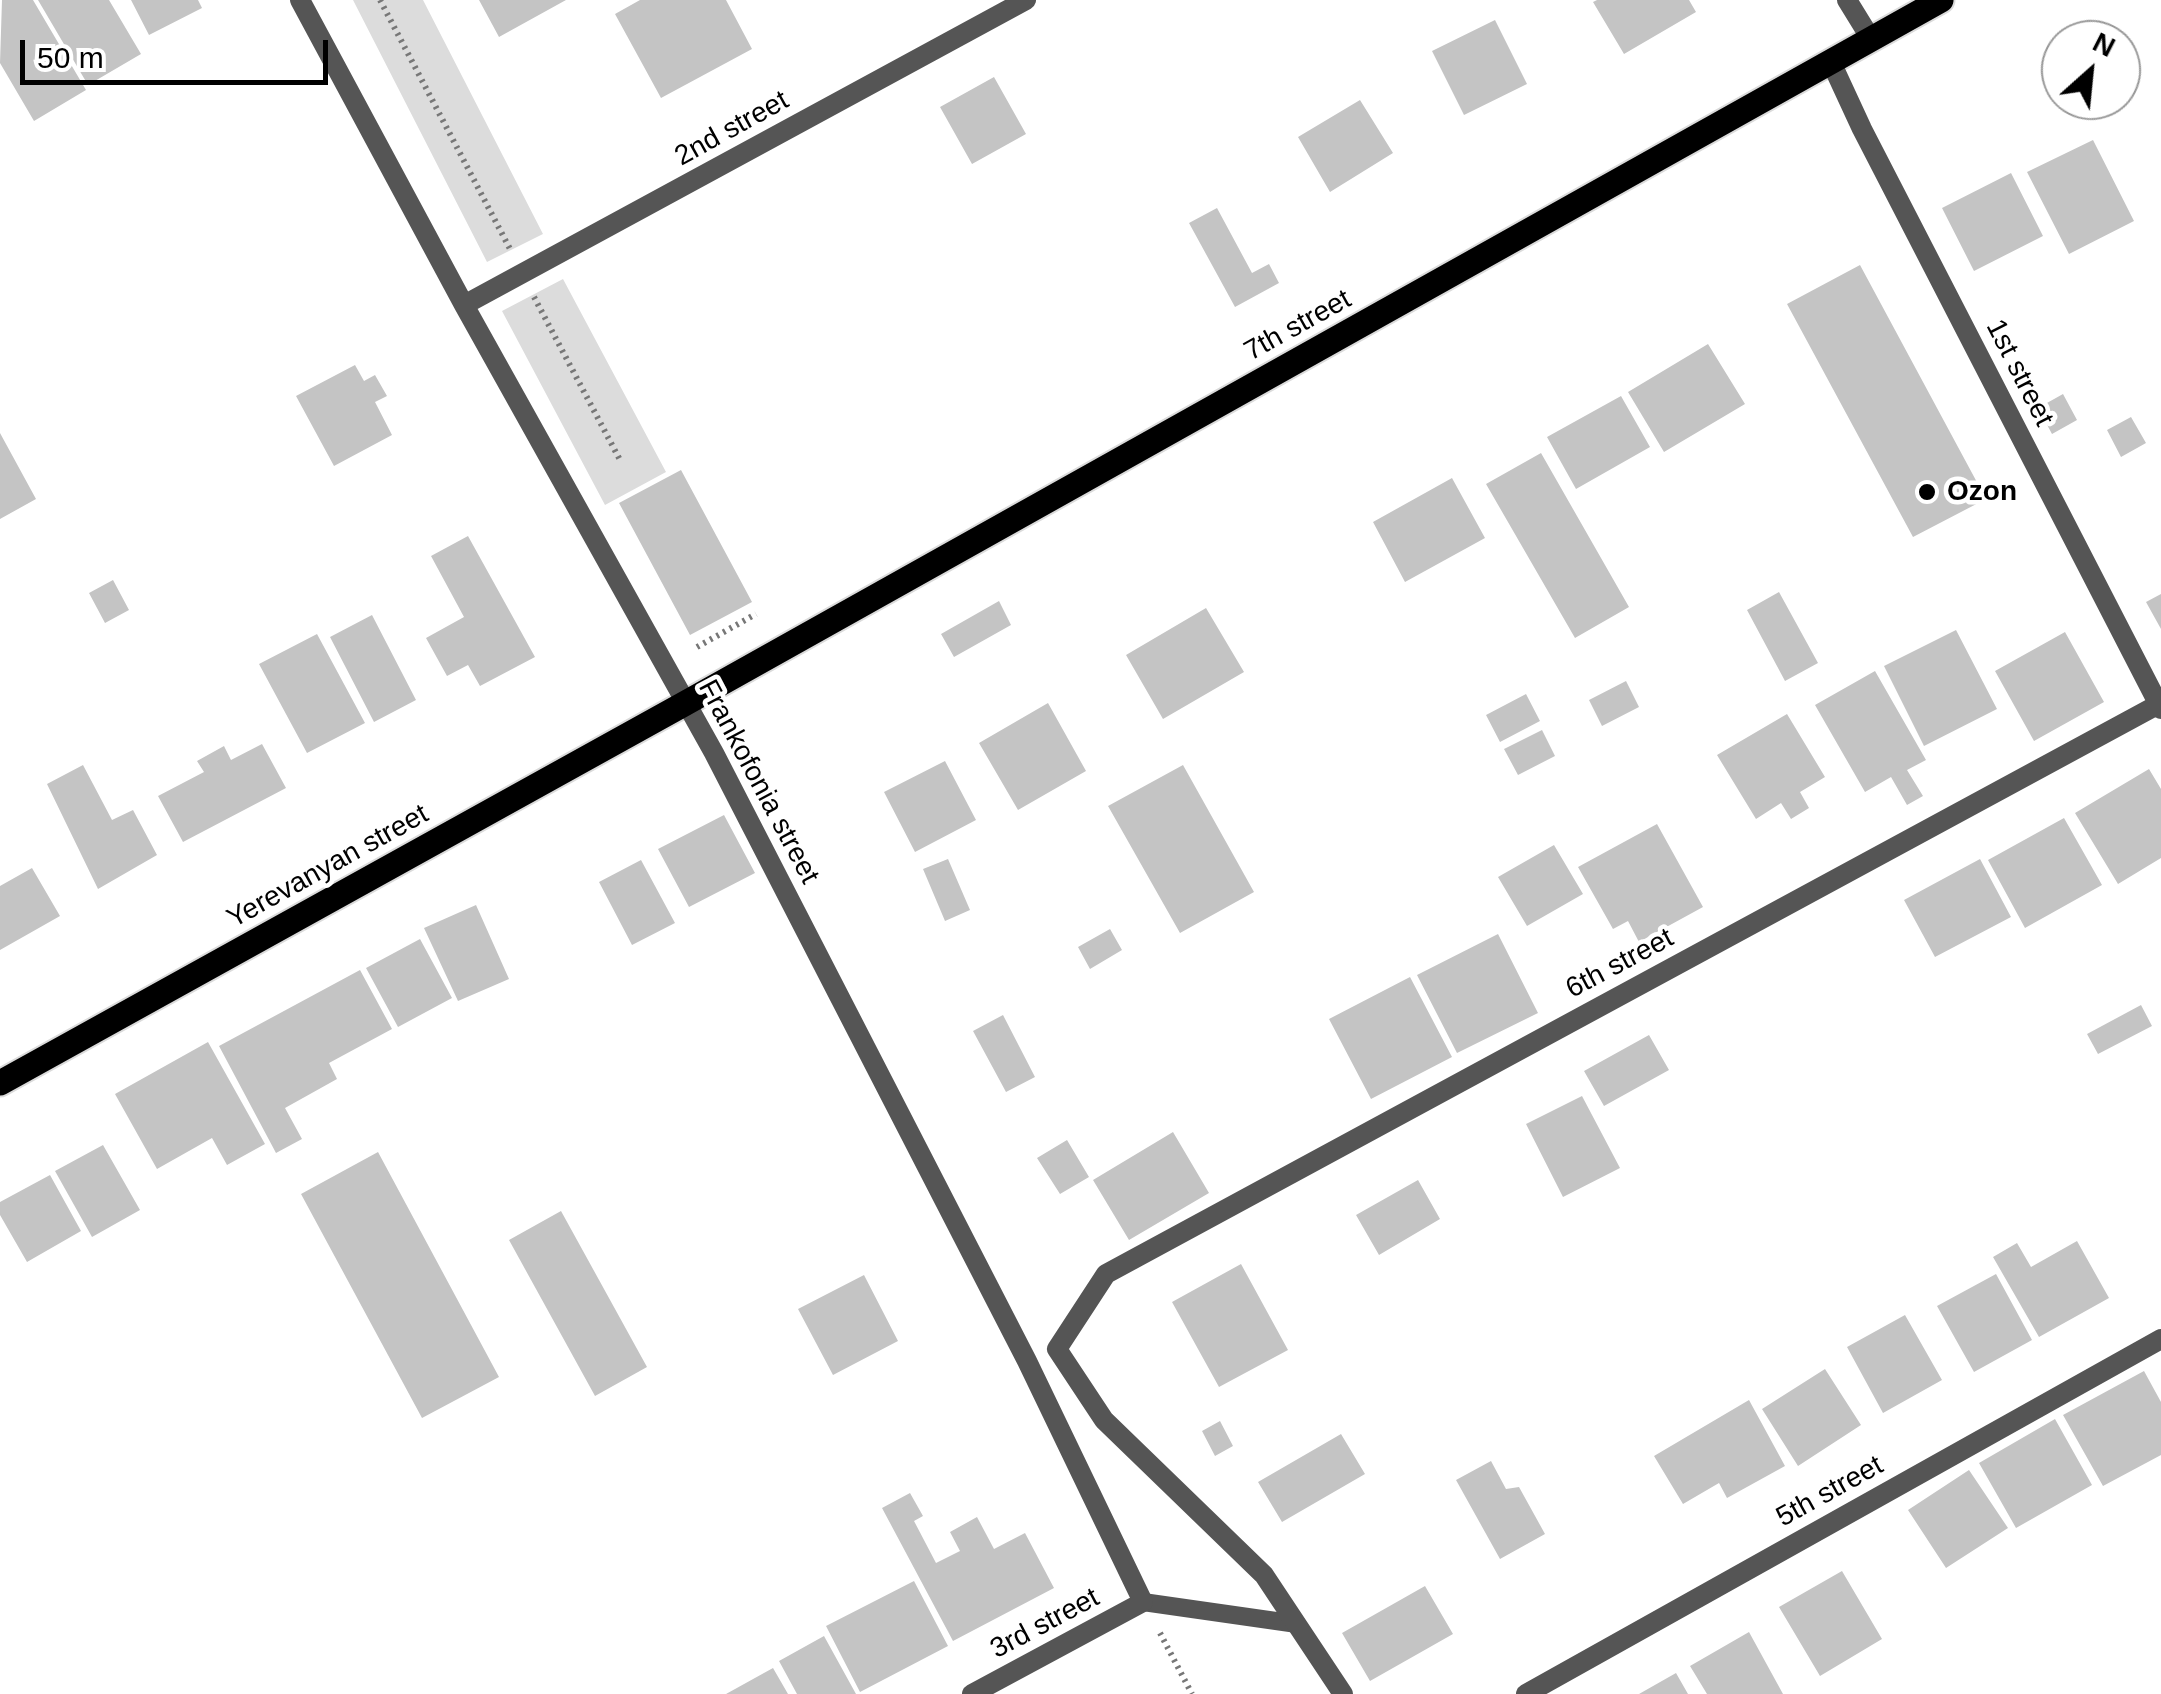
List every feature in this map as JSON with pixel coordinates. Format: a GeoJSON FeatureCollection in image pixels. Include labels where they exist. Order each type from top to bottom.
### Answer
{"type":"FeatureCollection","features":[{"type":"Feature","properties":{"kind":"main road","name":"7th street"},"geometry":{"type":"LineString","coordinates":[[684,704],[1941,0]]}},
{"type":"Feature","properties":{"kind":"main road","name":"Yerevanyan street"},"geometry":{"type":"LineString","coordinates":[[0,1083],[684,704]]}},
{"type":"Feature","properties":{"kind":"street","name":"Frankofonia street"},"geometry":{"type":"LineString","coordinates":[[300,0],[464,305],[714,753],[1026,1361],[1144,1602]]}},
{"type":"Feature","properties":{"kind":"street","name":"2nd street"},"geometry":{"type":"LineString","coordinates":[[464,305],[1026,0]]}},
{"type":"Feature","properties":{"kind":"street"},"geometry":{"type":"LineString","coordinates":[[1847,0],[1872,39]]}},
{"type":"Feature","properties":{"kind":"street","name":"1st street"},"geometry":{"type":"LineString","coordinates":[[1831,62],[2160,705]]}},
{"type":"Feature","properties":{"kind":"street","name":"6th street"},"geometry":{"type":"LineString","coordinates":[[1057,1349],[1106,1274],[2160,705]]}},
{"type":"Feature","properties":{"kind":"street","name":"5th street"},"geometry":{"type":"LineString","coordinates":[[1526,1694],[2161,1339]]}},
{"type":"Feature","properties":{"kind":"street"},"geometry":{"type":"LineString","coordinates":[[1026,1361],[1057,1349],[1104,1420],[1264,1575],[1343,1694]]}},
{"type":"Feature","properties":{"kind":"street","name":"3rd street"},"geometry":{"type":"LineString","coordinates":[[972,1694],[1144,1602]]}},
{"type":"Feature","properties":{"kind":"lane"},"geometry":{"type":"LineString","coordinates":[[1144,1602],[1297,1624]]}},
{"type":"Feature","properties":{"kind":"path"},"geometry":{"type":"LineString","coordinates":[[380,0],[510,250]]}},
{"type":"Feature","properties":{"kind":"path"},"geometry":{"type":"LineString","coordinates":[[533,295],[620,460]]}},
{"type":"Feature","properties":{"kind":"path"},"geometry":{"type":"LineString","coordinates":[[697,647],[756,614]]}},
{"type":"Feature","properties":{"kind":"path"},"geometry":{"type":"LineString","coordinates":[[1144,1602],[1192,1694]]}},
{"type":"Feature","properties":{"kind":"shaded area"},"geometry":{"type":"Polygon","coordinates":[[[353,0],[423,0],[543,234],[487,262],[353,0]]]}},
{"type":"Feature","properties":{"kind":"shaded area"},"geometry":{"type":"Polygon","coordinates":[[[563,279],[666,472],[605,505],[502,311],[563,279]]]}},
{"type":"Feature","properties":{"kind":"building"},"geometry":{"type":"Polygon","coordinates":[[[2,0],[33,0],[86,90],[34,121],[0,63],[2,0]]]}},
{"type":"Feature","properties":{"kind":"building"},"geometry":{"type":"Polygon","coordinates":[[[38,0],[109,0],[141,54],[88,85],[38,0]]]}},
{"type":"Feature","properties":{"kind":"building"},"geometry":{"type":"Polygon","coordinates":[[[131,0],[198,0],[202,8],[149,35],[131,0]]]}},
{"type":"Feature","properties":{"kind":"building"},"geometry":{"type":"Polygon","coordinates":[[[479,0],[566,0],[499,37],[479,0]]]}},
{"type":"Feature","properties":{"kind":"building"},"geometry":{"type":"Polygon","coordinates":[[[640,0],[726,0],[752,49],[661,98],[615,14],[640,0]]]}},
{"type":"Feature","properties":{"kind":"building"},"geometry":{"type":"Polygon","coordinates":[[[1689,0],[1696,12],[1624,54],[1593,2],[1689,0]]]}},
{"type":"Feature","properties":{"kind":"building"},"geometry":{"type":"Polygon","coordinates":[[[1495,20],[1527,84],[1464,115],[1432,51],[1495,20]]]}},
{"type":"Feature","properties":{"kind":"building"},"geometry":{"type":"Polygon","coordinates":[[[994,77],[1026,134],[972,164],[940,107],[994,77]]]}},
{"type":"Feature","properties":{"kind":"building"},"geometry":{"type":"Polygon","coordinates":[[[1360,100],[1393,153],[1330,192],[1298,137],[1360,100]]]}},
{"type":"Feature","properties":{"kind":"building"},"geometry":{"type":"Polygon","coordinates":[[[2093,140],[2134,221],[2069,254],[2027,172],[2093,140]]]}},
{"type":"Feature","properties":{"kind":"building"},"geometry":{"type":"Polygon","coordinates":[[[2011,173],[2043,236],[1974,271],[1942,208],[2011,173]]]}},
{"type":"Feature","properties":{"kind":"building"},"geometry":{"type":"Polygon","coordinates":[[[1217,208],[1252,273],[1269,264],[1279,283],[1235,307],[1189,223],[1217,208]]]}},
{"type":"Feature","properties":{"kind":"building"},"geometry":{"type":"Polygon","coordinates":[[[1860,265],[1986,499],[1913,537],[1787,304],[1860,265]]]}},
{"type":"Feature","properties":{"kind":"building"},"geometry":{"type":"Polygon","coordinates":[[[1708,344],[1745,404],[1664,452],[1628,392],[1708,344]]]}},
{"type":"Feature","properties":{"kind":"building"},"geometry":{"type":"Polygon","coordinates":[[[355,365],[364,381],[375,375],[387,396],[375,402],[392,435],[334,466],[296,396],[355,365]]]}},
{"type":"Feature","properties":{"kind":"building"},"geometry":{"type":"Polygon","coordinates":[[[2063,394],[2077,420],[2052,434],[2038,408],[2063,394]]]}},
{"type":"Feature","properties":{"kind":"building"},"geometry":{"type":"Polygon","coordinates":[[[1621,396],[1650,447],[1576,489],[1547,437],[1621,396]]]}},
{"type":"Feature","properties":{"kind":"building"},"geometry":{"type":"Polygon","coordinates":[[[2131,417],[2146,443],[2121,457],[2107,430],[2131,417]]]}},
{"type":"Feature","properties":{"kind":"building"},"geometry":{"type":"Polygon","coordinates":[[[0,433],[36,499],[0,519],[0,433]]]}},
{"type":"Feature","properties":{"kind":"building"},"geometry":{"type":"Polygon","coordinates":[[[1541,453],[1629,607],[1575,638],[1486,484],[1541,453]]]}},
{"type":"Feature","properties":{"kind":"building"},"geometry":{"type":"Polygon","coordinates":[[[681,470],[752,602],[690,635],[619,503],[681,470]]]}},
{"type":"Feature","properties":{"kind":"building"},"geometry":{"type":"Polygon","coordinates":[[[1452,478],[1485,538],[1405,582],[1373,522],[1452,478]]]}},
{"type":"Feature","properties":{"kind":"building"},"geometry":{"type":"Polygon","coordinates":[[[468,536],[535,657],[480,686],[468,665],[447,676],[426,638],[464,617],[431,556],[468,536]]]}},
{"type":"Feature","properties":{"kind":"building"},"geometry":{"type":"Polygon","coordinates":[[[113,580],[129,610],[105,623],[89,593],[113,580]]]}},
{"type":"Feature","properties":{"kind":"building"},"geometry":{"type":"Polygon","coordinates":[[[1779,592],[1818,663],[1785,681],[1747,610],[1779,592]]]}},
{"type":"Feature","properties":{"kind":"building"},"geometry":{"type":"Polygon","coordinates":[[[2161,594],[2161,629],[2146,602],[2161,594]]]}},
{"type":"Feature","properties":{"kind":"building"},"geometry":{"type":"Polygon","coordinates":[[[999,601],[1011,625],[954,657],[941,634],[999,601]]]}},
{"type":"Feature","properties":{"kind":"building"},"geometry":{"type":"Polygon","coordinates":[[[1206,608],[1244,672],[1163,719],[1126,655],[1206,608]]]}},
{"type":"Feature","properties":{"kind":"building"},"geometry":{"type":"Polygon","coordinates":[[[372,615],[416,700],[374,722],[330,637],[372,615]]]}},
{"type":"Feature","properties":{"kind":"building"},"geometry":{"type":"Polygon","coordinates":[[[1956,630],[1997,709],[1924,746],[1884,666],[1956,630]]]}},
{"type":"Feature","properties":{"kind":"building"},"geometry":{"type":"Polygon","coordinates":[[[2065,632],[2104,702],[2034,741],[1995,671],[2065,632]]]}},
{"type":"Feature","properties":{"kind":"building"},"geometry":{"type":"Polygon","coordinates":[[[317,634],[365,723],[307,753],[259,664],[317,634]]]}},
{"type":"Feature","properties":{"kind":"building"},"geometry":{"type":"Polygon","coordinates":[[[1875,671],[1926,760],[1907,770],[1923,796],[1907,805],[1891,777],[1865,792],[1815,705],[1875,671]]]}},
{"type":"Feature","properties":{"kind":"building"},"geometry":{"type":"Polygon","coordinates":[[[1626,681],[1639,707],[1602,726],[1589,700],[1626,681]]]}},
{"type":"Feature","properties":{"kind":"building"},"geometry":{"type":"Polygon","coordinates":[[[1526,694],[1540,721],[1500,742],[1486,715],[1526,694]]]}},
{"type":"Feature","properties":{"kind":"building"},"geometry":{"type":"Polygon","coordinates":[[[1048,703],[1086,771],[1018,810],[979,743],[1048,703]]]}},
{"type":"Feature","properties":{"kind":"building"},"geometry":{"type":"Polygon","coordinates":[[[1787,714],[1825,777],[1800,792],[1809,808],[1791,819],[1781,803],[1756,819],[1717,755],[1787,714]]]}},
{"type":"Feature","properties":{"kind":"building"},"geometry":{"type":"Polygon","coordinates":[[[1542,730],[1555,756],[1518,775],[1504,749],[1542,730]]]}},
{"type":"Feature","properties":{"kind":"building"},"geometry":{"type":"Polygon","coordinates":[[[262,744],[286,788],[183,842],[158,796],[204,772],[197,761],[224,746],[231,760],[262,744]]]}},
{"type":"Feature","properties":{"kind":"building"},"geometry":{"type":"Polygon","coordinates":[[[945,761],[976,820],[915,852],[884,792],[945,761]]]}},
{"type":"Feature","properties":{"kind":"building"},"geometry":{"type":"Polygon","coordinates":[[[83,765],[112,820],[133,810],[157,855],[98,889],[47,784],[83,765]]]}},
{"type":"Feature","properties":{"kind":"building"},"geometry":{"type":"Polygon","coordinates":[[[1183,765],[1254,892],[1180,933],[1108,806],[1183,765]]]}},
{"type":"Feature","properties":{"kind":"building"},"geometry":{"type":"Polygon","coordinates":[[[2149,769],[2161,789],[2161,858],[2118,884],[2075,813],[2149,769]]]}},
{"type":"Feature","properties":{"kind":"building"},"geometry":{"type":"Polygon","coordinates":[[[724,815],[755,873],[689,907],[658,849],[724,815]]]}},
{"type":"Feature","properties":{"kind":"building"},"geometry":{"type":"Polygon","coordinates":[[[2064,818],[2102,885],[2025,928],[1988,860],[2064,818]]]}},
{"type":"Feature","properties":{"kind":"building"},"geometry":{"type":"Polygon","coordinates":[[[1657,824],[1703,907],[1639,942],[1628,921],[1613,929],[1578,867],[1657,824]]]}},
{"type":"Feature","properties":{"kind":"building"},"geometry":{"type":"Polygon","coordinates":[[[1554,845],[1583,894],[1527,926],[1498,877],[1554,845]]]}},
{"type":"Feature","properties":{"kind":"building"},"geometry":{"type":"Polygon","coordinates":[[[948,859],[970,910],[945,921],[923,869],[948,859]]]}},
{"type":"Feature","properties":{"kind":"building"},"geometry":{"type":"Polygon","coordinates":[[[1980,859],[2011,917],[1935,957],[1904,900],[1980,859]]]}},
{"type":"Feature","properties":{"kind":"building"},"geometry":{"type":"Polygon","coordinates":[[[641,860],[675,923],[632,945],[599,882],[641,860]]]}},
{"type":"Feature","properties":{"kind":"building"},"geometry":{"type":"Polygon","coordinates":[[[32,868],[60,916],[0,950],[0,886],[32,868]]]}},
{"type":"Feature","properties":{"kind":"building"},"geometry":{"type":"Polygon","coordinates":[[[476,905],[509,979],[458,1001],[424,928],[476,905]]]}},
{"type":"Feature","properties":{"kind":"building"},"geometry":{"type":"Polygon","coordinates":[[[1110,929],[1122,950],[1090,969],[1078,947],[1110,929]]]}},
{"type":"Feature","properties":{"kind":"building"},"geometry":{"type":"Polygon","coordinates":[[[1498,934],[1538,1013],[1457,1053],[1417,975],[1498,934]]]}},
{"type":"Feature","properties":{"kind":"building"},"geometry":{"type":"Polygon","coordinates":[[[420,939],[452,998],[398,1027],[366,968],[420,939]]]}},
{"type":"Feature","properties":{"kind":"building"},"geometry":{"type":"Polygon","coordinates":[[[360,970],[392,1029],[329,1063],[337,1079],[285,1108],[302,1139],[276,1153],[219,1046],[360,970]]]}},
{"type":"Feature","properties":{"kind":"building"},"geometry":{"type":"Polygon","coordinates":[[[1410,977],[1452,1057],[1371,1099],[1329,1019],[1410,977]]]}},
{"type":"Feature","properties":{"kind":"building"},"geometry":{"type":"Polygon","coordinates":[[[2141,1005],[2152,1026],[2098,1054],[2087,1034],[2141,1005]]]}},
{"type":"Feature","properties":{"kind":"building"},"geometry":{"type":"Polygon","coordinates":[[[1003,1015],[1035,1077],[1006,1092],[973,1031],[1003,1015]]]}},
{"type":"Feature","properties":{"kind":"building"},"geometry":{"type":"Polygon","coordinates":[[[1649,1035],[1669,1070],[1604,1106],[1584,1071],[1649,1035]]]}},
{"type":"Feature","properties":{"kind":"building"},"geometry":{"type":"Polygon","coordinates":[[[208,1042],[265,1144],[227,1165],[212,1138],[157,1169],[115,1094],[208,1042]]]}},
{"type":"Feature","properties":{"kind":"building"},"geometry":{"type":"Polygon","coordinates":[[[1582,1096],[1620,1168],[1563,1197],[1526,1124],[1582,1096]]]}},
{"type":"Feature","properties":{"kind":"building"},"geometry":{"type":"Polygon","coordinates":[[[1173,1132],[1209,1193],[1129,1240],[1093,1180],[1173,1132]]]}},
{"type":"Feature","properties":{"kind":"building"},"geometry":{"type":"Polygon","coordinates":[[[1067,1140],[1089,1177],[1060,1194],[1037,1158],[1067,1140]]]}},
{"type":"Feature","properties":{"kind":"building"},"geometry":{"type":"Polygon","coordinates":[[[103,1145],[140,1210],[92,1237],[55,1171],[103,1145]]]}},
{"type":"Feature","properties":{"kind":"building"},"geometry":{"type":"Polygon","coordinates":[[[378,1152],[499,1377],[422,1418],[301,1194],[378,1152]]]}},
{"type":"Feature","properties":{"kind":"building"},"geometry":{"type":"Polygon","coordinates":[[[50,1175],[81,1231],[27,1262],[0,1215],[0,1202],[50,1175]]]}},
{"type":"Feature","properties":{"kind":"building"},"geometry":{"type":"Polygon","coordinates":[[[1418,1180],[1440,1219],[1379,1255],[1356,1215],[1418,1180]]]}},
{"type":"Feature","properties":{"kind":"building"},"geometry":{"type":"Polygon","coordinates":[[[561,1211],[647,1367],[595,1396],[509,1240],[561,1211]]]}},
{"type":"Feature","properties":{"kind":"building"},"geometry":{"type":"Polygon","coordinates":[[[2077,1241],[2109,1298],[2039,1337],[1993,1257],[2017,1243],[2031,1267],[2077,1241]]]}},
{"type":"Feature","properties":{"kind":"building"},"geometry":{"type":"Polygon","coordinates":[[[1241,1264],[1288,1350],[1219,1387],[1172,1302],[1241,1264]]]}},
{"type":"Feature","properties":{"kind":"building"},"geometry":{"type":"Polygon","coordinates":[[[1996,1274],[2032,1340],[1974,1372],[1937,1306],[1996,1274]]]}},
{"type":"Feature","properties":{"kind":"building"},"geometry":{"type":"Polygon","coordinates":[[[864,1275],[898,1341],[833,1375],[798,1309],[864,1275]]]}},
{"type":"Feature","properties":{"kind":"building"},"geometry":{"type":"Polygon","coordinates":[[[1905,1315],[1942,1380],[1883,1413],[1847,1347],[1905,1315]]]}},
{"type":"Feature","properties":{"kind":"building"},"geometry":{"type":"Polygon","coordinates":[[[1825,1369],[1861,1425],[1798,1466],[1762,1409],[1825,1369]]]}},
{"type":"Feature","properties":{"kind":"building"},"geometry":{"type":"Polygon","coordinates":[[[2144,1371],[2161,1402],[2161,1455],[2103,1486],[2063,1415],[2144,1371]]]}},
{"type":"Feature","properties":{"kind":"building"},"geometry":{"type":"Polygon","coordinates":[[[1749,1400],[1785,1466],[1727,1498],[1719,1483],[1683,1504],[1654,1456],[1749,1400]]]}},
{"type":"Feature","properties":{"kind":"building"},"geometry":{"type":"Polygon","coordinates":[[[2055,1419],[2092,1485],[2016,1528],[1979,1463],[2055,1419]]]}},
{"type":"Feature","properties":{"kind":"building"},"geometry":{"type":"Polygon","coordinates":[[[1220,1421],[1233,1446],[1215,1456],[1202,1431],[1220,1421]]]}},
{"type":"Feature","properties":{"kind":"building"},"geometry":{"type":"Polygon","coordinates":[[[1341,1434],[1365,1474],[1282,1522],[1258,1482],[1341,1434]]]}},
{"type":"Feature","properties":{"kind":"building"},"geometry":{"type":"Polygon","coordinates":[[[1491,1461],[1506,1489],[1519,1487],[1545,1534],[1500,1559],[1456,1480],[1491,1461]]]}},
{"type":"Feature","properties":{"kind":"building"},"geometry":{"type":"Polygon","coordinates":[[[1969,1470],[2008,1528],[1946,1568],[1908,1510],[1969,1470]]]}},
{"type":"Feature","properties":{"kind":"building"},"geometry":{"type":"Polygon","coordinates":[[[910,1493],[923,1516],[914,1521],[936,1563],[960,1551],[950,1532],[977,1517],[994,1549],[1025,1533],[1054,1588],[953,1641],[882,1508],[910,1493]]]}},
{"type":"Feature","properties":{"kind":"building"},"geometry":{"type":"Polygon","coordinates":[[[1842,1571],[1882,1639],[1820,1676],[1779,1607],[1842,1571]]]}},
{"type":"Feature","properties":{"kind":"building"},"geometry":{"type":"Polygon","coordinates":[[[914,1581],[948,1646],[860,1692],[826,1626],[914,1581]]]}},
{"type":"Feature","properties":{"kind":"building"},"geometry":{"type":"Polygon","coordinates":[[[1425,1586],[1453,1634],[1370,1681],[1342,1633],[1425,1586]]]}},
{"type":"Feature","properties":{"kind":"building"},"geometry":{"type":"Polygon","coordinates":[[[1749,1632],[1783,1694],[1707,1694],[1690,1666],[1749,1632]]]}},
{"type":"Feature","properties":{"kind":"building"},"geometry":{"type":"Polygon","coordinates":[[[824,1636],[856,1694],[797,1694],[779,1661],[824,1636]]]}},
{"type":"Feature","properties":{"kind":"building"},"geometry":{"type":"Polygon","coordinates":[[[773,1668],[788,1694],[726,1694],[773,1668]]]}},
{"type":"Feature","properties":{"kind":"building"},"geometry":{"type":"Polygon","coordinates":[[[1676,1673],[1688,1694],[1639,1694],[1676,1673]]]}},
{"type":"Feature","properties":{"kind":"place","name":"Ozon"},"geometry":{"type":"Point","coordinates":[1927,492]}}]}
